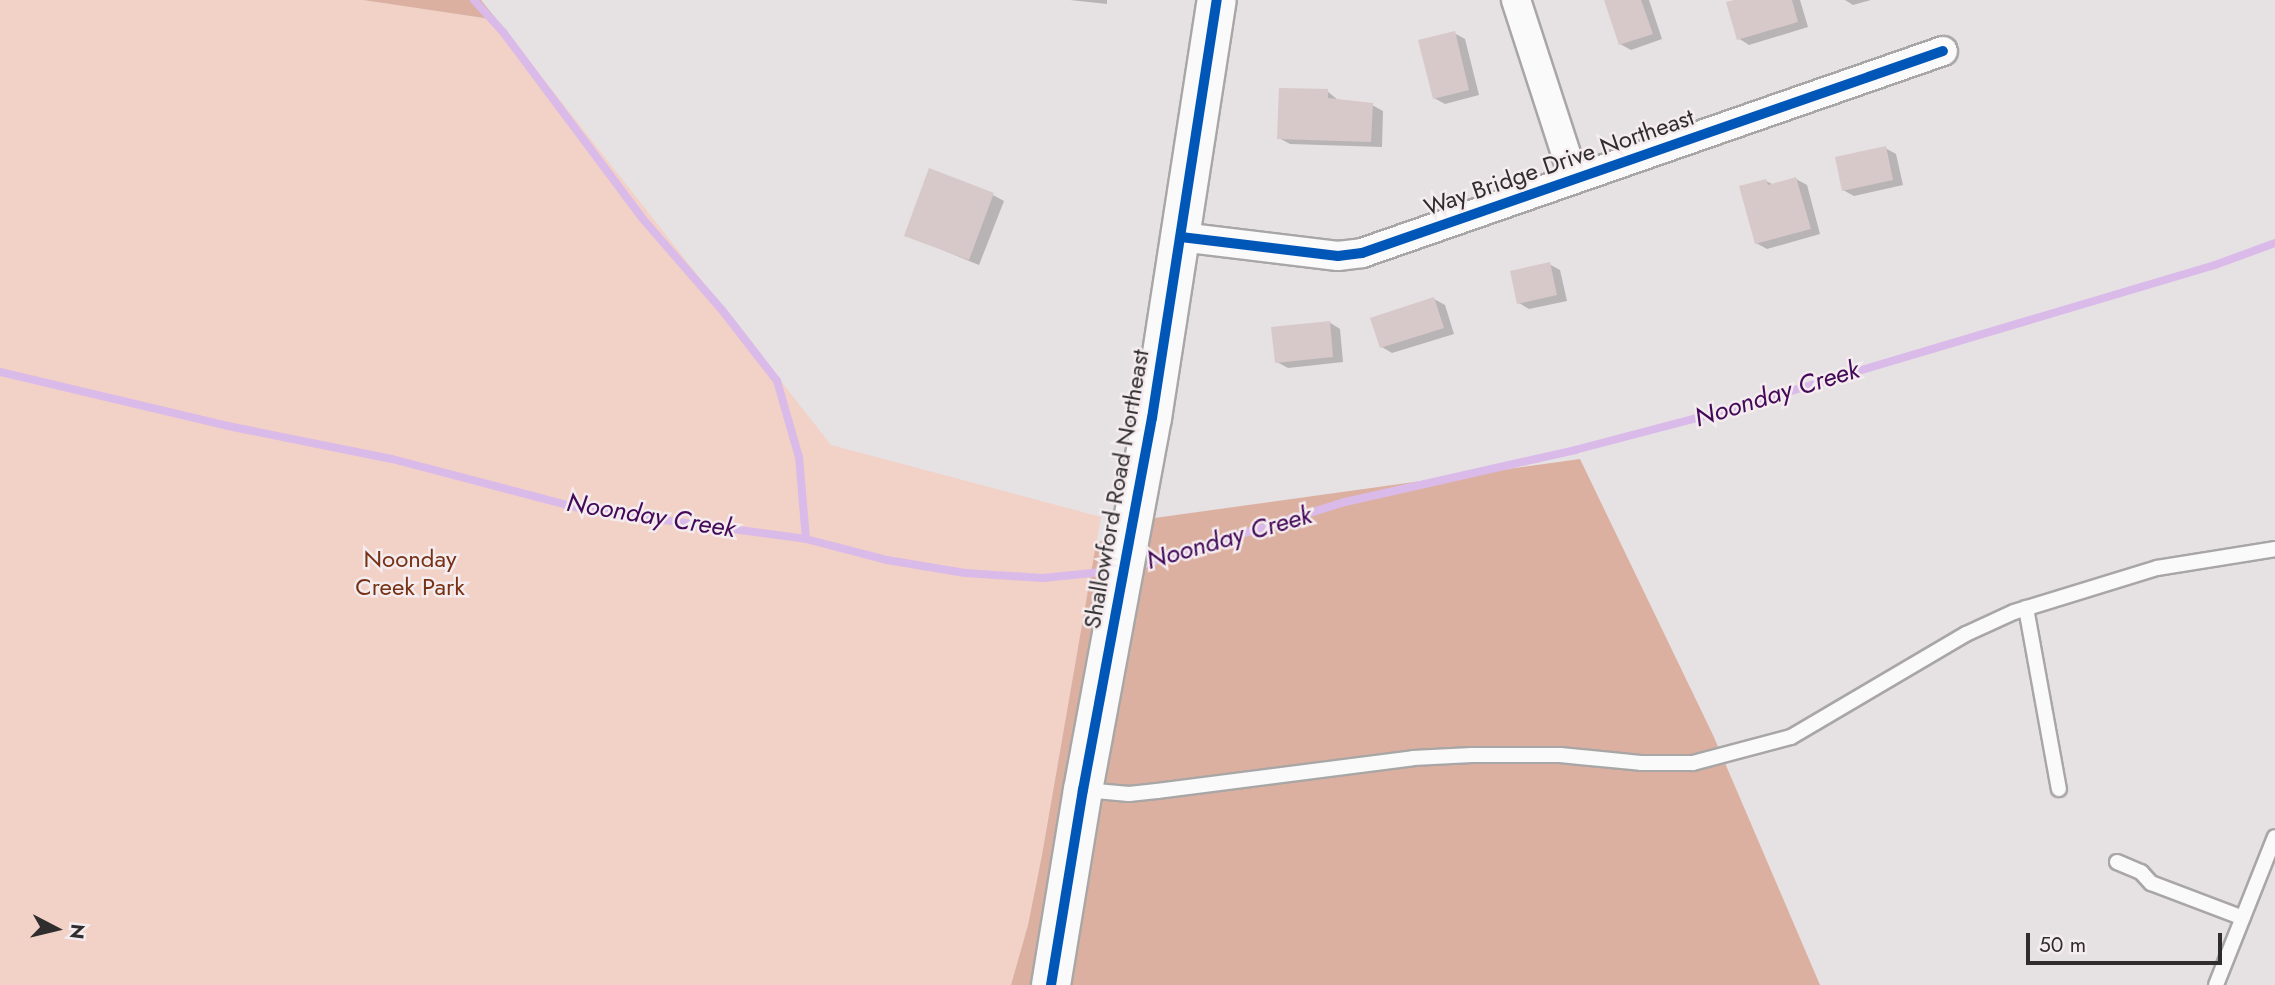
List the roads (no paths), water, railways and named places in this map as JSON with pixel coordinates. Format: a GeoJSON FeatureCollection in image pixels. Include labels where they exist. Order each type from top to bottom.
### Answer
{"type":"FeatureCollection","features":[{"type":"Feature","properties":{"kind":"street","name":"Shallowford Road Northeast"},"geometry":{"type":"LineString","coordinates":[[1051,985],[1181,237],[1217,0]]}},
{"type":"Feature","properties":{"kind":"street"},"geometry":{"type":"LineString","coordinates":[[1517,0],[1574,178]]}},
{"type":"Feature","properties":{"kind":"street","name":"Way Bridge Drive Northeast"},"geometry":{"type":"LineString","coordinates":[[1181,237],[1338,256],[1362,253],[1943,51]]}},
{"type":"Feature","properties":{"kind":"lane"},"geometry":{"type":"LineString","coordinates":[[1083,790],[1148,792],[1413,758],[1472,755],[1560,755],[1641,762],[1693,763],[1791,737],[1966,634],[2026,608],[2157,568],[2275,550]]}},
{"type":"Feature","properties":{"kind":"lane"},"geometry":{"type":"LineString","coordinates":[[2026,608],[2059,789]]}},
{"type":"Feature","properties":{"kind":"lane"},"geometry":{"type":"LineString","coordinates":[[2216,985],[2243,918],[2270,866],[2275,837]]}},
{"type":"Feature","properties":{"kind":"lane"},"geometry":{"type":"LineString","coordinates":[[2117,862],[2141,872],[2151,883],[2243,918]]}},
{"type":"Feature","properties":{"kind":"waterway"},"geometry":{"type":"LineString","coordinates":[[474,0],[503,32],[642,218],[722,310],[777,381],[799,457],[806,539]]}},
{"type":"Feature","properties":{"kind":"waterway","name":"Noonday Creek"},"geometry":{"type":"LineString","coordinates":[[1135,567],[1345,502],[1575,450],[1727,410],[2215,265],[2275,243]]}},
{"type":"Feature","properties":{"kind":"waterway","name":"Noonday Creek"},"geometry":{"type":"LineString","coordinates":[[0,372],[228,426],[392,459],[587,510],[806,539],[887,560],[965,573],[1043,578],[1112,571]]}},
{"type":"Feature","properties":{"kind":"park label","name":"Noonday Creek Park"},"geometry":{"type":"Point","coordinates":[410,573]}}]}
